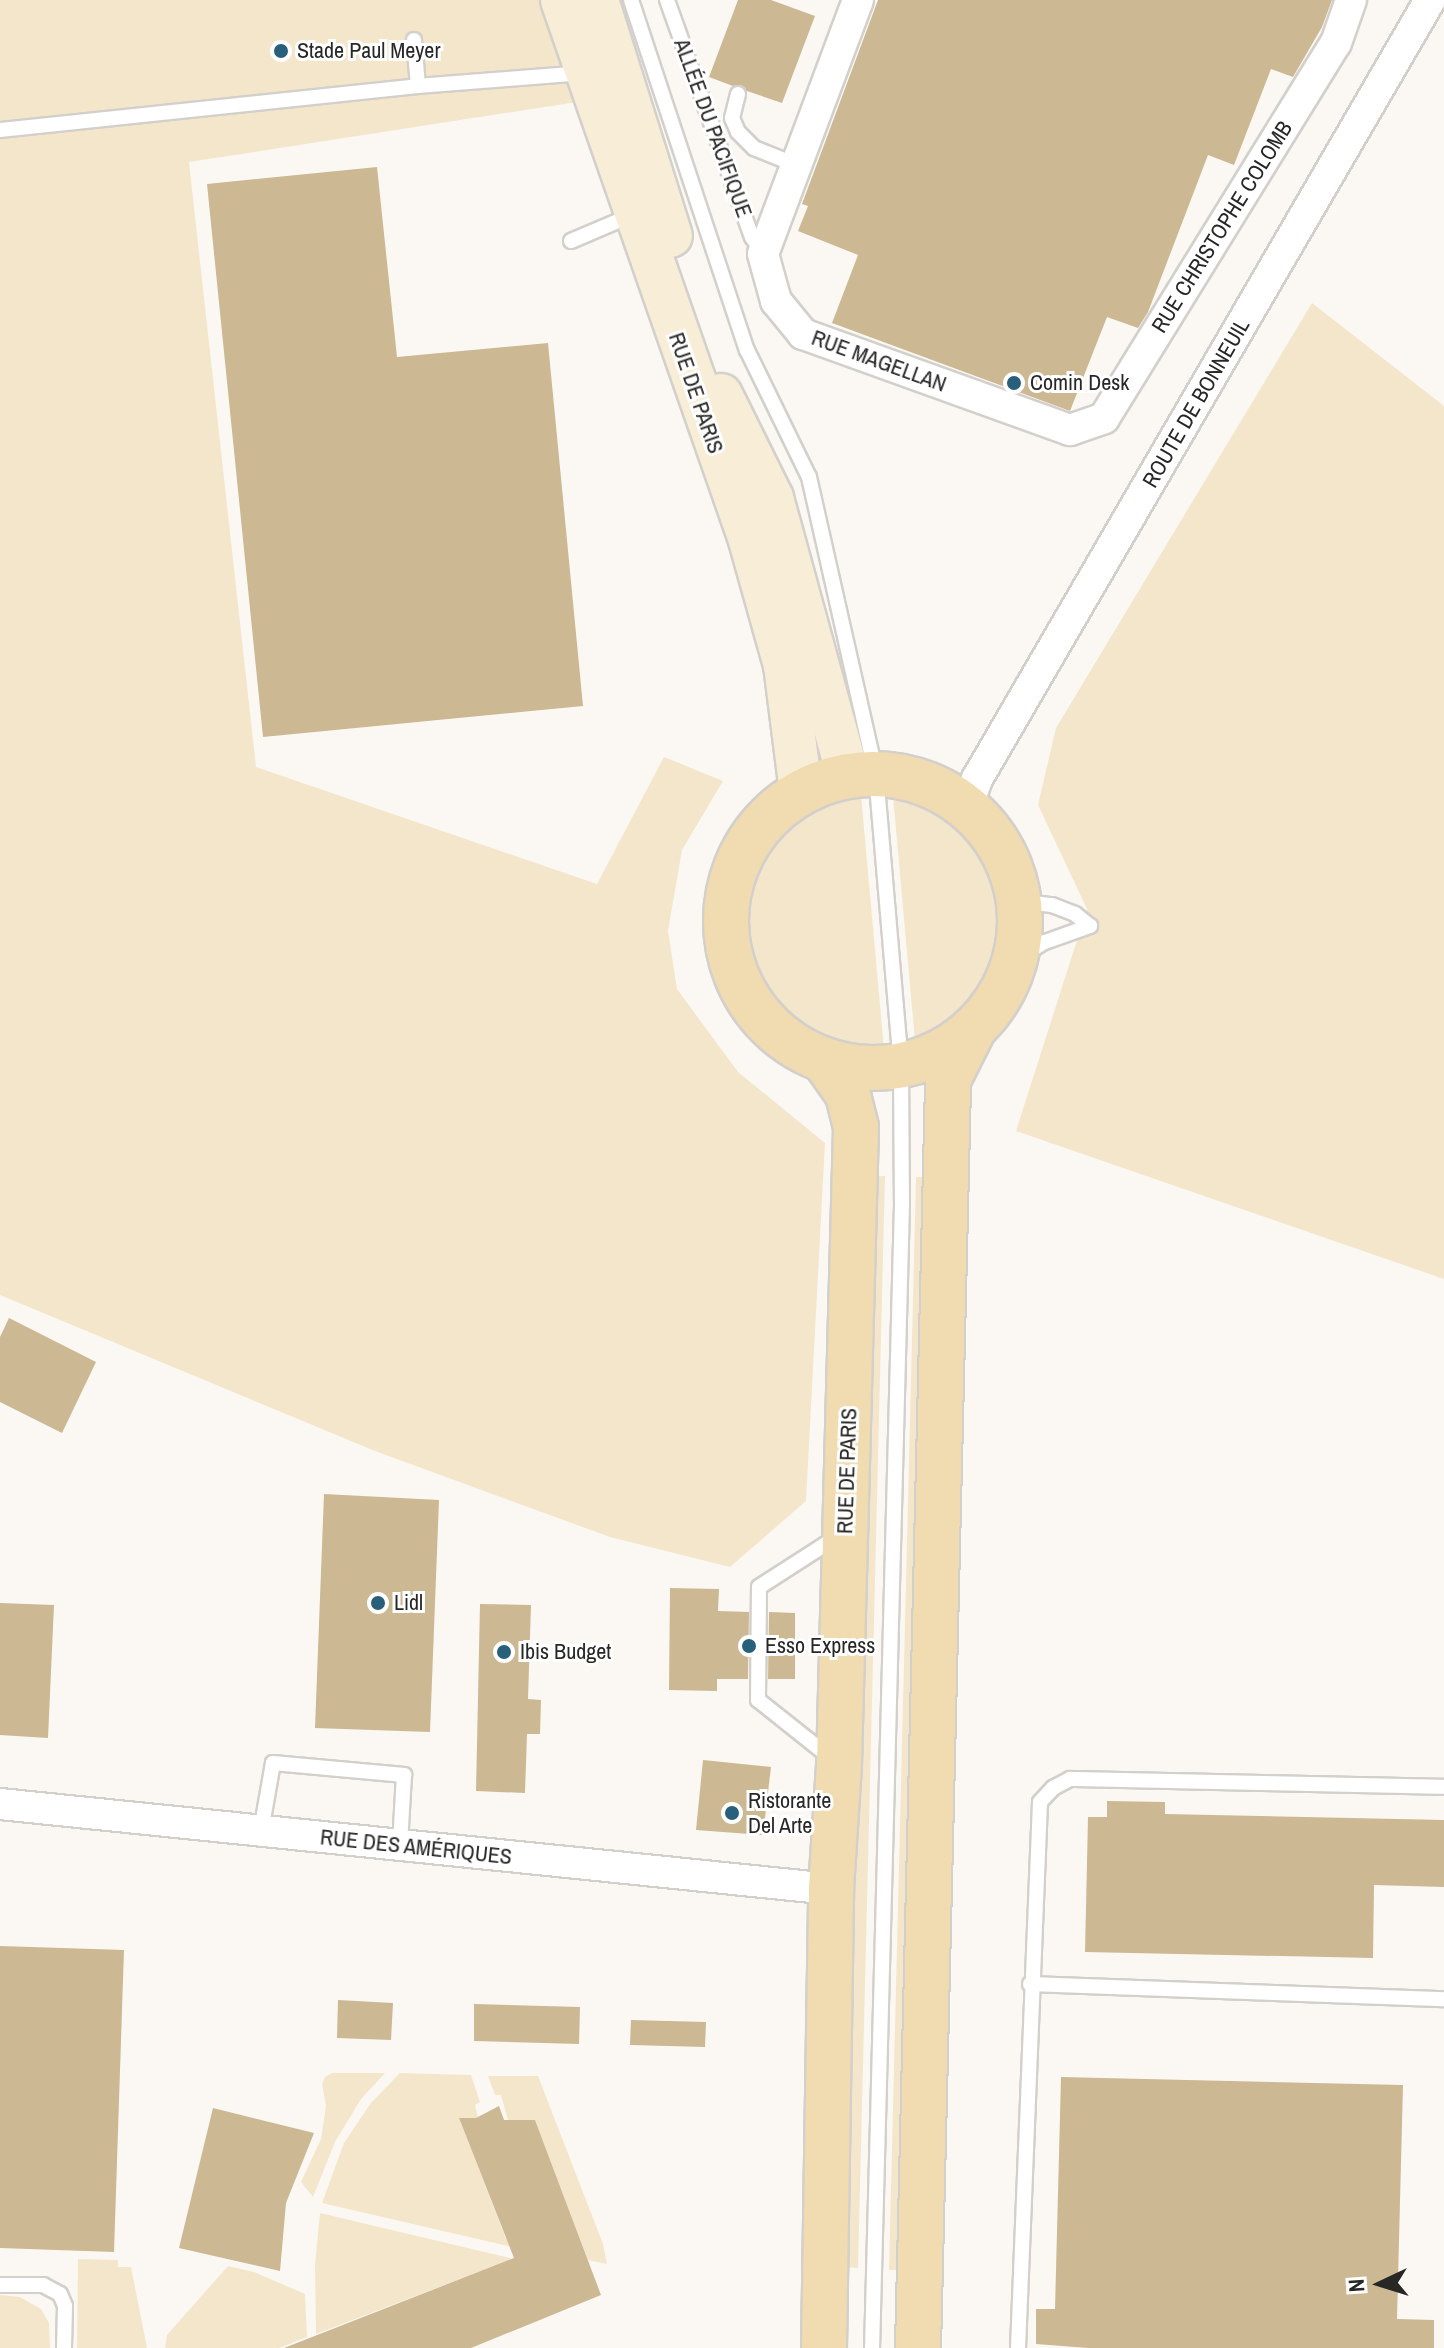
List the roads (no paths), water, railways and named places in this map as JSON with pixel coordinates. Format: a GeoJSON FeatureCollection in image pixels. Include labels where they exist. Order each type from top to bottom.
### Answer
{"type":"FeatureCollection","features":[{"type":"Feature","properties":{"kind":"main road","name":"RUE DE PARIS"},"geometry":{"type":"LineString","coordinates":[[562,0],[604,77],[750,540],[785,665],[801,792]]}},
{"type":"Feature","properties":{"kind":"main road","name":"RUE DE PARIS"},"geometry":{"type":"LineString","coordinates":[[597,0],[604,77]]}},
{"type":"Feature","properties":{"kind":"main road","name":"RUE DE PARIS"},"geometry":{"type":"LineString","coordinates":[[649,214],[720,393],[772,498],[862,775]]}},
{"type":"Feature","properties":{"kind":"main road"},"geometry":{"type":"LineString","coordinates":[[918,2348],[948,1080],[974,1028],[999,997],[1014,961],[1020,931],[1018,901],[1001,849],[967,808],[929,785],[908,778],[862,775],[801,792],[767,818],[743,852],[728,892],[726,934],[736,975],[756,1012],[787,1041],[824,1060],[875,1069],[901,1066],[941,1051],[974,1028]]}},
{"type":"Feature","properties":{"kind":"main road","name":"RUE DE PARIS"},"geometry":{"type":"LineString","coordinates":[[824,1060],[848,1094],[856,1127],[839,1764],[831,1889],[824,2348]]}},
{"type":"Feature","properties":{"kind":"street"},"geometry":{"type":"LineString","coordinates":[[763,254],[858,0]]}},
{"type":"Feature","properties":{"kind":"street","name":"RUE CHRISTOPHE COLOMB"},"geometry":{"type":"LineString","coordinates":[[1070,430],[1104,418],[1336,43],[1351,0]]}},
{"type":"Feature","properties":{"kind":"street","name":"ROUTE DE BONNEUIL"},"geometry":{"type":"LineString","coordinates":[[967,808],[977,779],[1430,0]]}},
{"type":"Feature","properties":{"kind":"street","name":"RUE MAGELLAN"},"geometry":{"type":"LineString","coordinates":[[763,254],[776,301],[803,334],[1070,430]]}},
{"type":"Feature","properties":{"kind":"street","name":"RUE DES AMÉRIQUES"},"geometry":{"type":"LineString","coordinates":[[0,1804],[831,1889]]}},
{"type":"Feature","properties":{"kind":"lane"},"geometry":{"type":"LineString","coordinates":[[631,0],[747,350],[809,477],[862,775],[901,1066],[902,1204],[872,2348]]}},
{"type":"Feature","properties":{"kind":"lane","name":"ALLÉE DU PACIFIQUE"},"geometry":{"type":"LineString","coordinates":[[667,0],[752,237],[763,254]]}},
{"type":"Feature","properties":{"kind":"lane"},"geometry":{"type":"LineString","coordinates":[[414,40],[418,86]]}},
{"type":"Feature","properties":{"kind":"lane"},"geometry":{"type":"LineString","coordinates":[[0,130],[418,86],[604,77]]}},
{"type":"Feature","properties":{"kind":"lane"},"geometry":{"type":"LineString","coordinates":[[738,94],[732,118],[738,132],[754,148],[796,165]]}},
{"type":"Feature","properties":{"kind":"lane"},"geometry":{"type":"LineString","coordinates":[[571,241],[649,214]]}},
{"type":"Feature","properties":{"kind":"lane"},"geometry":{"type":"LineString","coordinates":[[1014,961],[1045,942],[1090,926],[1075,914],[1052,905],[1018,901]]}},
{"type":"Feature","properties":{"kind":"lane"},"geometry":{"type":"LineString","coordinates":[[839,1764],[758,1700],[759,1587],[845,1532]]}},
{"type":"Feature","properties":{"kind":"lane"},"geometry":{"type":"LineString","coordinates":[[261,1831],[273,1763],[404,1775],[400,1845]]}},
{"type":"Feature","properties":{"kind":"lane"},"geometry":{"type":"LineString","coordinates":[[1018,2348],[1030,1984],[1040,1802],[1053,1788],[1070,1779],[1444,1787]]}},
{"type":"Feature","properties":{"kind":"lane"},"geometry":{"type":"LineString","coordinates":[[1030,1984],[1444,1999]]}},
{"type":"Feature","properties":{"kind":"lane"},"geometry":{"type":"LineString","coordinates":[[0,2285],[43,2285],[60,2294],[65,2306],[64,2348]]}},
{"type":"Feature","properties":{"kind":"place","name":"Stade Paul Meyer"},"geometry":{"type":"Point","coordinates":[281,51]}},
{"type":"Feature","properties":{"kind":"place","name":"Comin Desk"},"geometry":{"type":"Point","coordinates":[1014,383]}},
{"type":"Feature","properties":{"kind":"place","name":"Lidl"},"geometry":{"type":"Point","coordinates":[378,1603]}},
{"type":"Feature","properties":{"kind":"place","name":"Esso Express"},"geometry":{"type":"Point","coordinates":[749,1646]}},
{"type":"Feature","properties":{"kind":"place","name":"Ibis Budget"},"geometry":{"type":"Point","coordinates":[504,1652]}},
{"type":"Feature","properties":{"kind":"place","name":"Ristorante Del Arte"},"geometry":{"type":"Point","coordinates":[732,1813]}}]}
